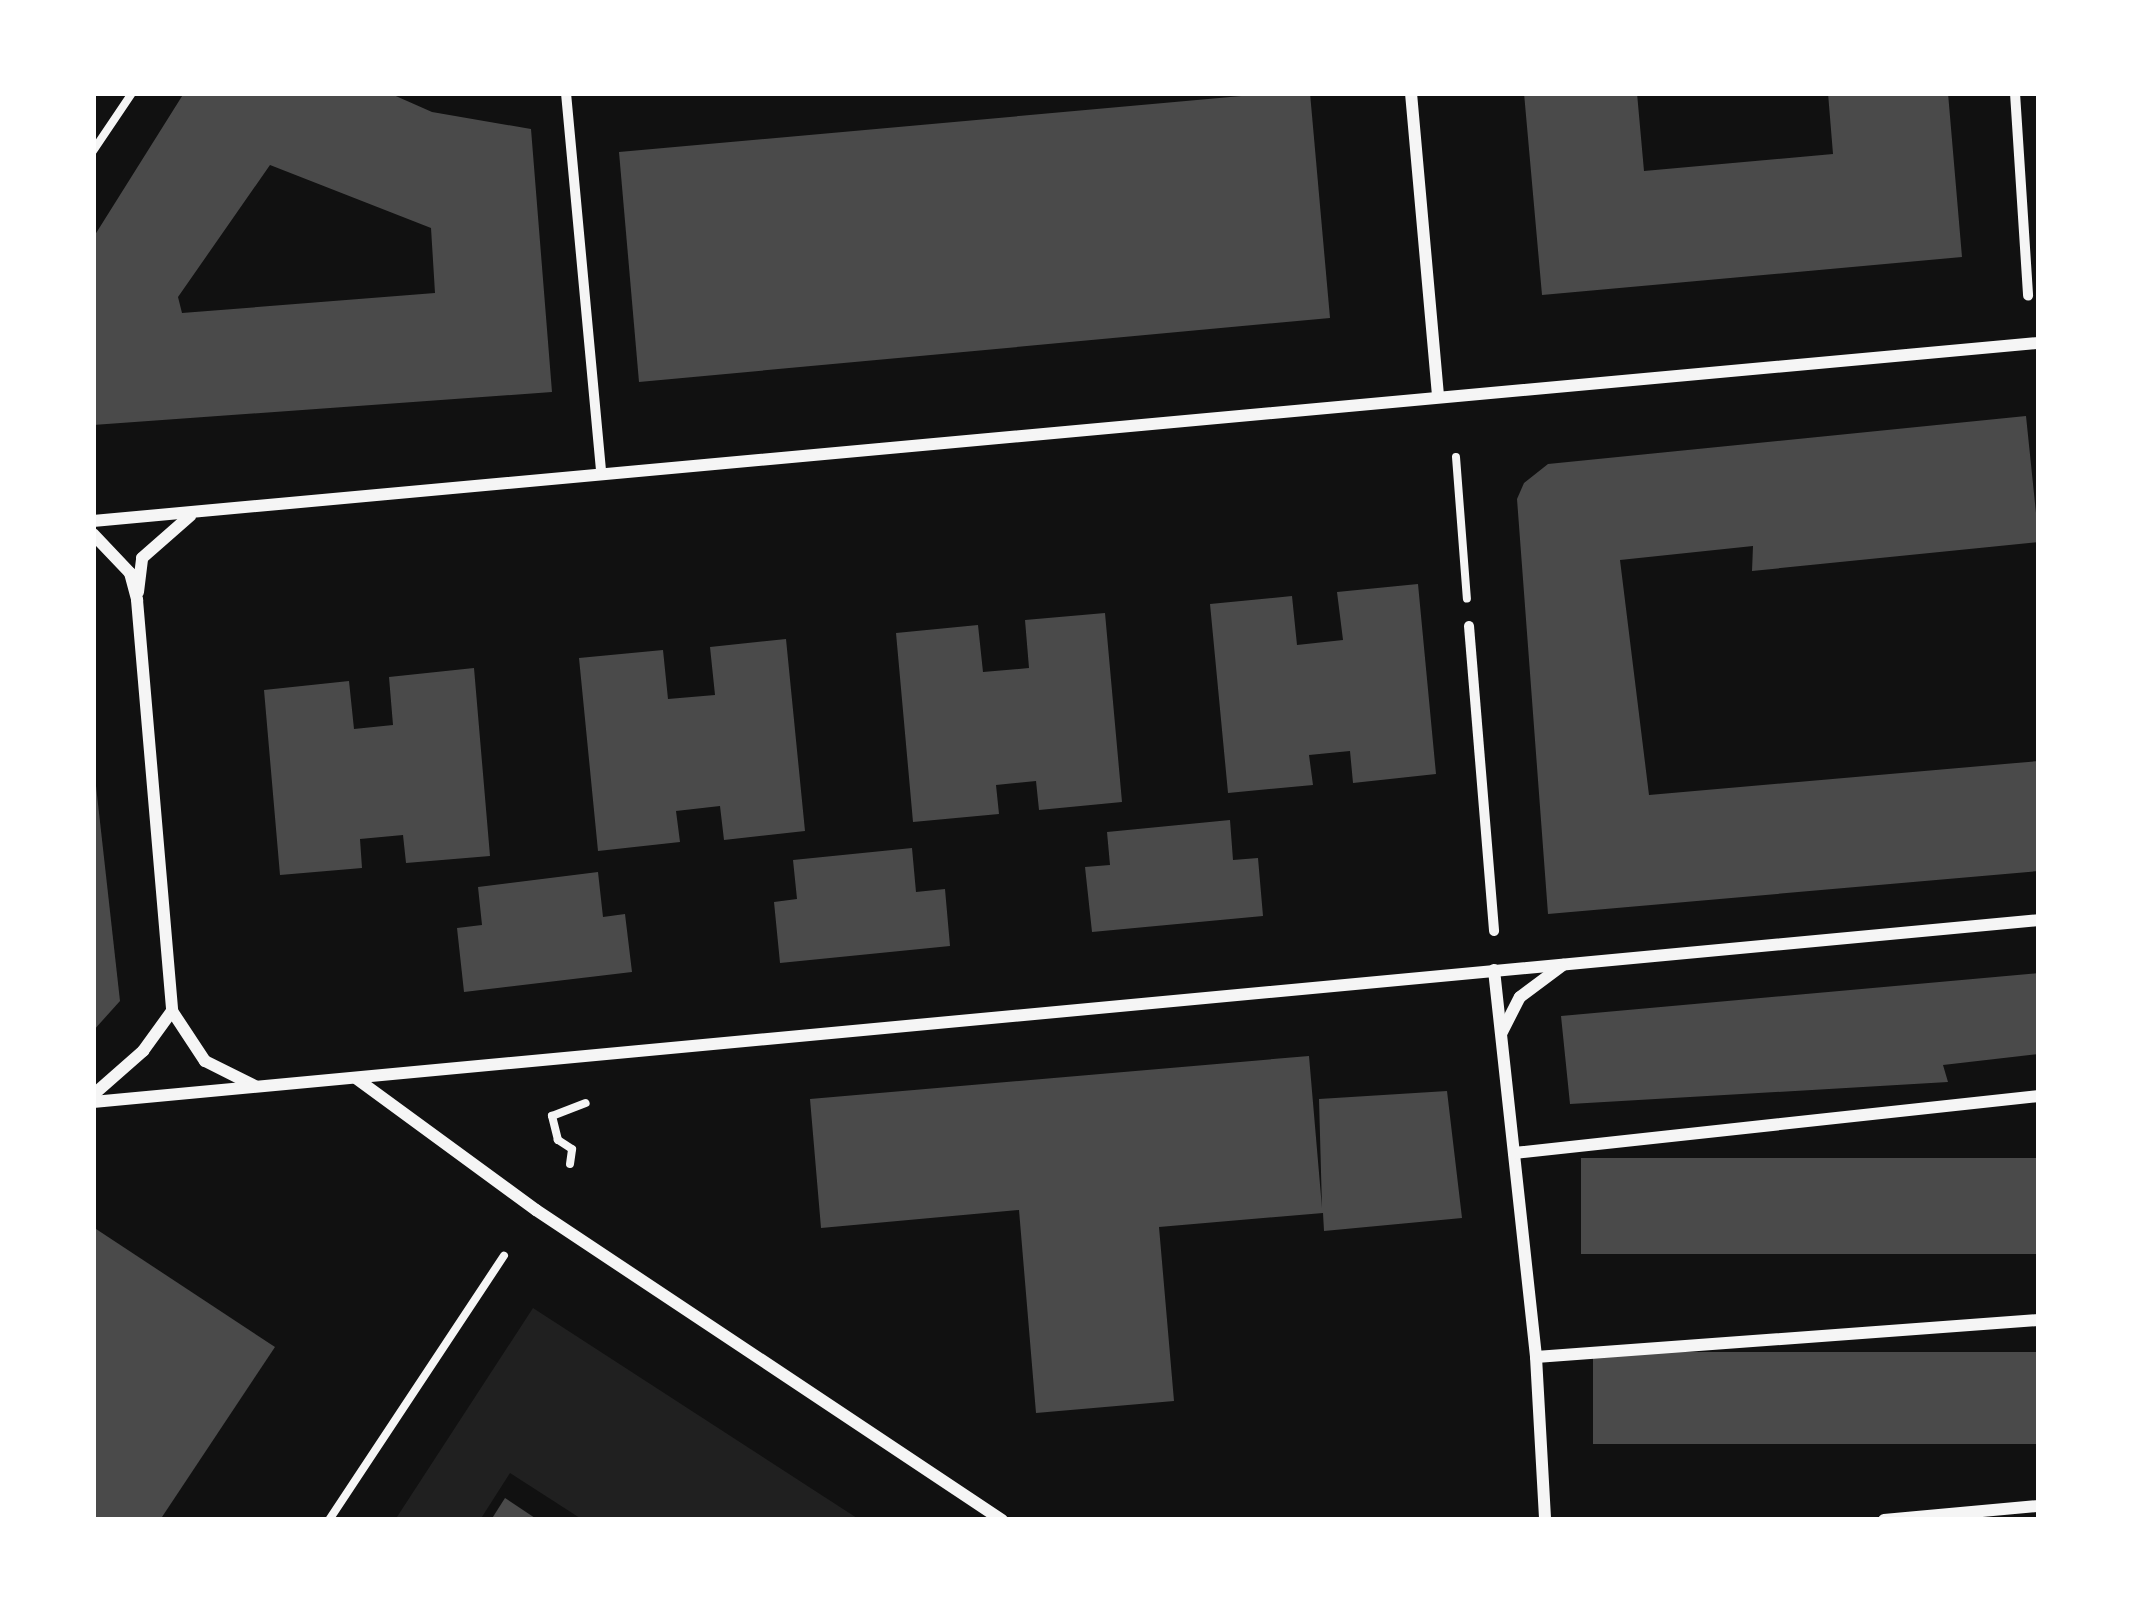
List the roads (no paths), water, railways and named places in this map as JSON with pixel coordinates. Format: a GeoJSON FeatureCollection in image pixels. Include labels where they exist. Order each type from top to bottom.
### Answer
{"type":"FeatureCollection","features":[{"type":"Feature","properties":{"kind":"street"},"geometry":{"type":"LineString","coordinates":[[566,93],[601,469]]}},
{"type":"Feature","properties":{"kind":"street"},"geometry":{"type":"LineString","coordinates":[[1411,93],[1438,397]]}},
{"type":"Feature","properties":{"kind":"street"},"geometry":{"type":"LineString","coordinates":[[2015,93],[2027,296]]}},
{"type":"Feature","properties":{"kind":"street"},"geometry":{"type":"LineString","coordinates":[[93,520],[601,469],[2039,343]]}},
{"type":"Feature","properties":{"kind":"street"},"geometry":{"type":"LineString","coordinates":[[136,600],[142,558],[158,537],[203,511]]}},
{"type":"Feature","properties":{"kind":"street"},"geometry":{"type":"LineString","coordinates":[[93,534],[130,572],[136,600],[172,1011],[206,1061],[256,1087]]}},
{"type":"Feature","properties":{"kind":"street"},"geometry":{"type":"LineString","coordinates":[[1468,626],[1494,931]]}},
{"type":"Feature","properties":{"kind":"street"},"geometry":{"type":"LineString","coordinates":[[93,1099],[2039,920]]}},
{"type":"Feature","properties":{"kind":"street"},"geometry":{"type":"LineString","coordinates":[[1502,1033],[1520,997],[1564,964]]}},
{"type":"Feature","properties":{"kind":"street"},"geometry":{"type":"LineString","coordinates":[[1494,970],[1536,1358],[1545,1520]]}},
{"type":"Feature","properties":{"kind":"street"},"geometry":{"type":"LineString","coordinates":[[93,1099],[143,1051],[172,1011]]}},
{"type":"Feature","properties":{"kind":"street"},"geometry":{"type":"LineString","coordinates":[[357,1078],[536,1210],[1002,1520]]}},
{"type":"Feature","properties":{"kind":"street"},"geometry":{"type":"LineString","coordinates":[[1514,1153],[2039,1096]]}},
{"type":"Feature","properties":{"kind":"street"},"geometry":{"type":"LineString","coordinates":[[1536,1358],[2039,1320]]}},
{"type":"Feature","properties":{"kind":"street"},"geometry":{"type":"LineString","coordinates":[[1884,1520],[2039,1506]]}}]}
